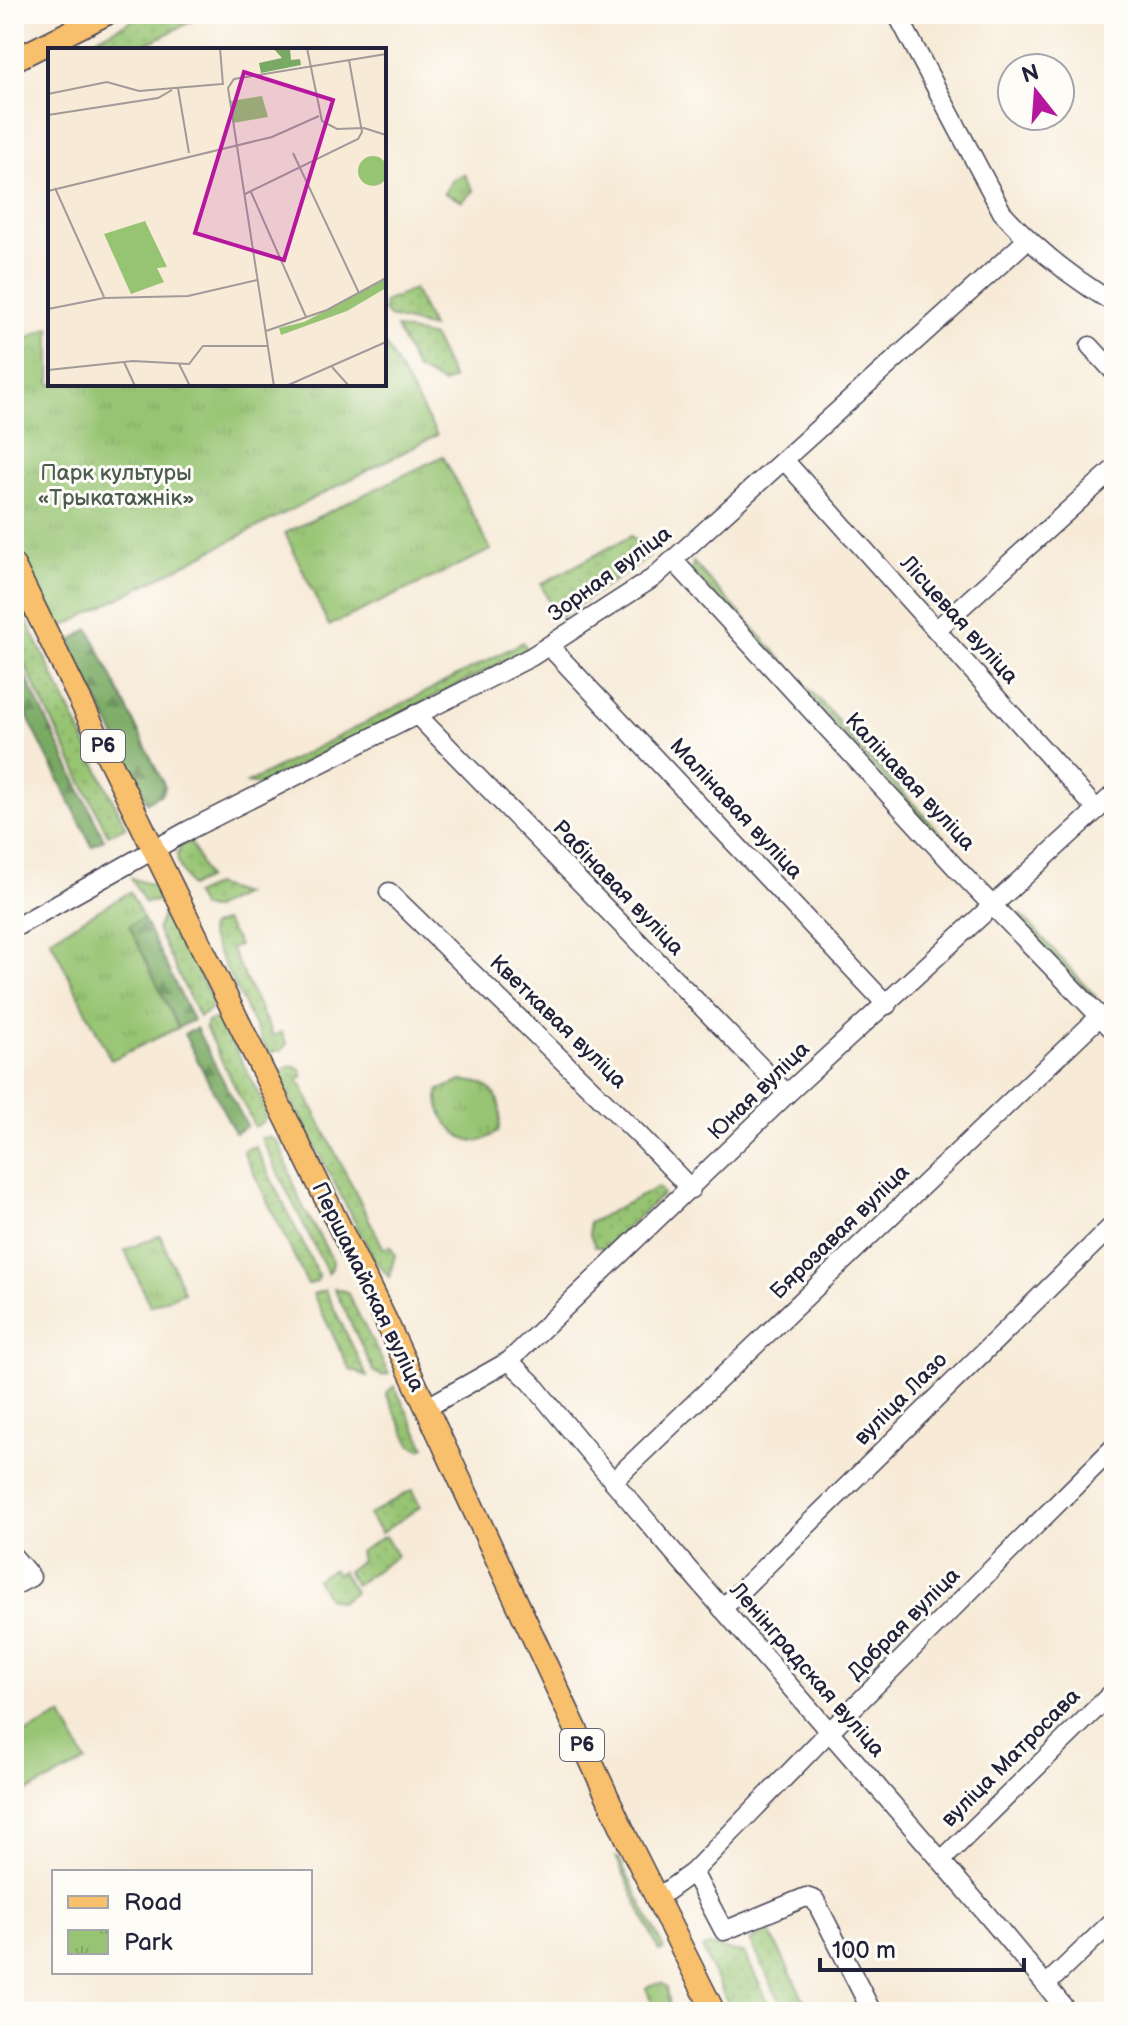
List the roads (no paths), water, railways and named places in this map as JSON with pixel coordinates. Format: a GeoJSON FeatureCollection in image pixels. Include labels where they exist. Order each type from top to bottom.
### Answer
{"type":"FeatureCollection","features":[{"type":"Feature","properties":{"kind":"main road"},"geometry":{"type":"LineString","coordinates":[[14,60],[106,14]]}},
{"type":"Feature","properties":{"kind":"main road","name":"Першамайская вуліца"},"geometry":{"type":"LineString","coordinates":[[14,566],[359,1265],[609,1801],[714,2012]]}},
{"type":"Feature","properties":{"kind":"street"},"geometry":{"type":"LineString","coordinates":[[897,14],[1002,212],[1027,240],[1077,281],[1114,303]]}},
{"type":"Feature","properties":{"kind":"street","name":"Зорная вуліца"},"geometry":{"type":"LineString","coordinates":[[14,928],[154,849],[550,647],[674,561],[894,357],[1027,240]]}},
{"type":"Feature","properties":{"kind":"street"},"geometry":{"type":"LineString","coordinates":[[1090,346],[1114,372]]}},
{"type":"Feature","properties":{"kind":"street","name":"Лісцевая вуліца"},"geometry":{"type":"LineString","coordinates":[[785,461],[1097,810]]}},
{"type":"Feature","properties":{"kind":"street"},"geometry":{"type":"LineString","coordinates":[[936,630],[1114,469]]}},
{"type":"Feature","properties":{"kind":"street","name":"Калінавая вуліца"},"geometry":{"type":"LineString","coordinates":[[674,561],[992,907],[1114,1031]]}},
{"type":"Feature","properties":{"kind":"street","name":"Малінавая вуліца"},"geometry":{"type":"LineString","coordinates":[[550,647],[887,1005]]}},
{"type":"Feature","properties":{"kind":"street","name":"Рабінавая вуліца"},"geometry":{"type":"LineString","coordinates":[[416,714],[787,1094]]}},
{"type":"Feature","properties":{"kind":"street","name":"Юная вуліца"},"geometry":{"type":"LineString","coordinates":[[426,1408],[509,1361],[787,1094],[1114,794]]}},
{"type":"Feature","properties":{"kind":"street","name":"Кветкавая вуліца"},"geometry":{"type":"LineString","coordinates":[[389,892],[691,1189]]}},
{"type":"Feature","properties":{"kind":"street","name":"Бярозавая вуліца"},"geometry":{"type":"LineString","coordinates":[[613,1481],[1100,1016]]}},
{"type":"Feature","properties":{"kind":"street","name":"вуліца Лазо"},"geometry":{"type":"LineString","coordinates":[[722,1609],[1114,1224]]}},
{"type":"Feature","properties":{"kind":"street","name":"Ленінградская вуліца"},"geometry":{"type":"LineString","coordinates":[[509,1361],[531,1382],[722,1609],[942,1860],[1068,2012]]}},
{"type":"Feature","properties":{"kind":"street","name":"Добрая вуліца"},"geometry":{"type":"LineString","coordinates":[[657,1898],[693,1872],[1114,1447]]}},
{"type":"Feature","properties":{"kind":"street"},"geometry":{"type":"LineString","coordinates":[[14,1557],[31,1577],[14,1586]]}},
{"type":"Feature","properties":{"kind":"street","name":"вуліца Матросава"},"geometry":{"type":"LineString","coordinates":[[942,1860],[1114,1691]]}},
{"type":"Feature","properties":{"kind":"street"},"geometry":{"type":"LineString","coordinates":[[693,1872],[724,1931],[806,1897],[815,1900],[872,2012]]}},
{"type":"Feature","properties":{"kind":"street"},"geometry":{"type":"LineString","coordinates":[[1046,1985],[1114,1920]]}},
{"type":"Feature","properties":{"kind":"park label","name":"Парк культуры «Трыкатажнік»"},"geometry":{"type":"Point","coordinates":[116,486]}}]}
